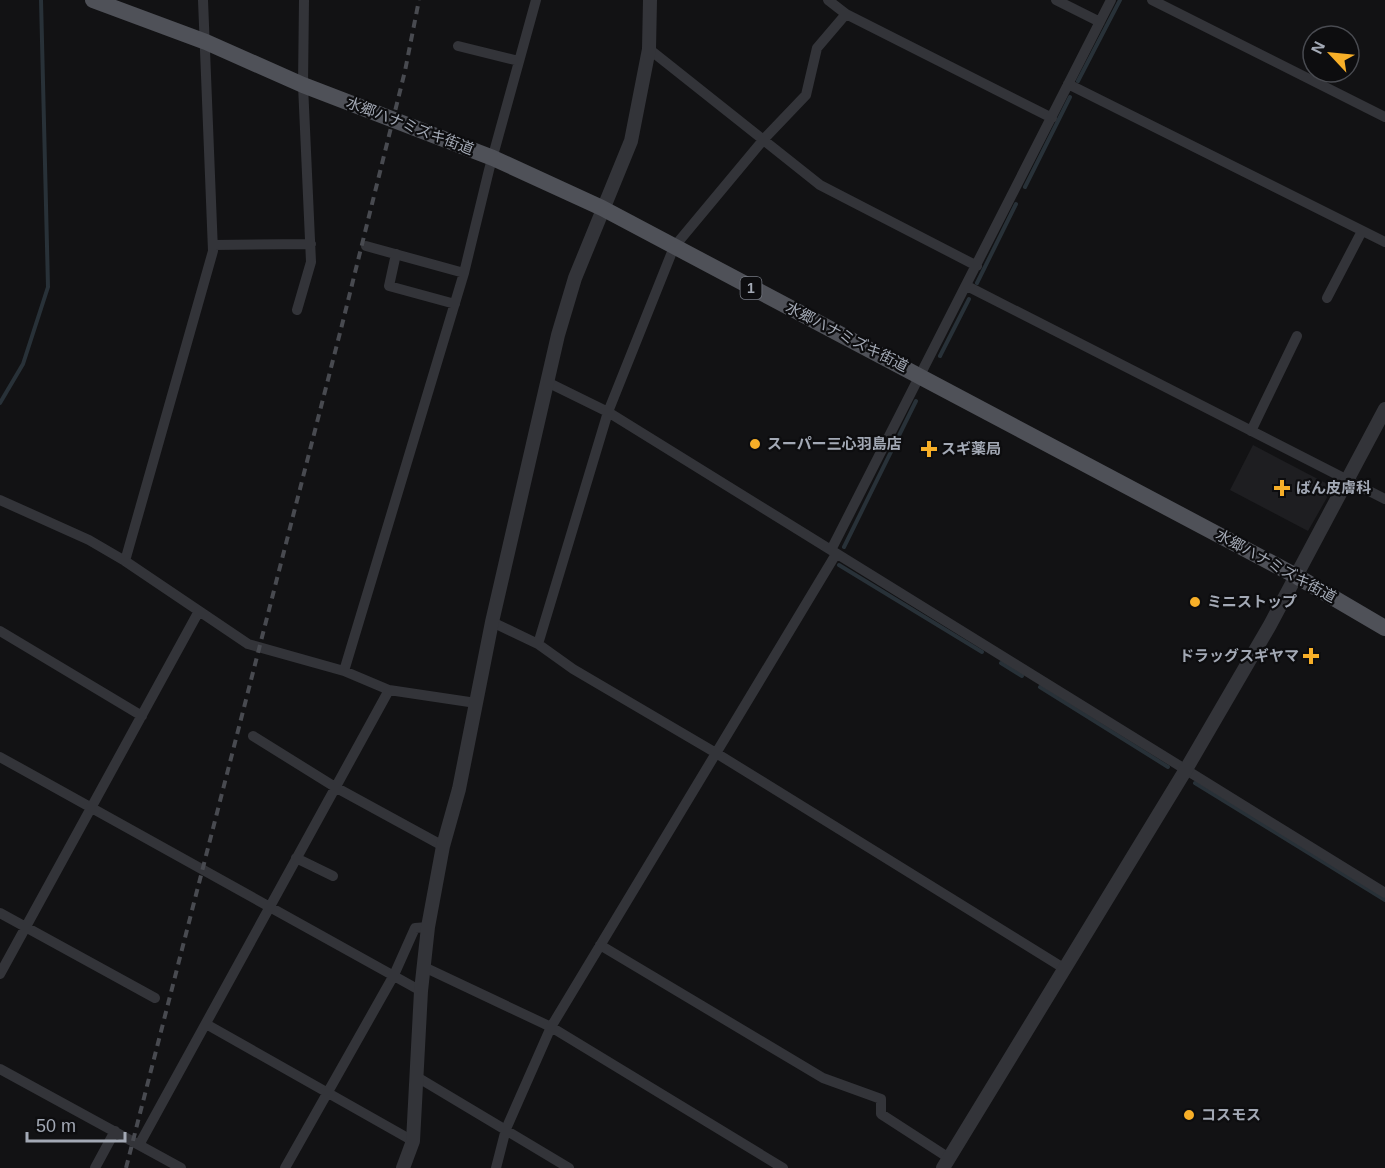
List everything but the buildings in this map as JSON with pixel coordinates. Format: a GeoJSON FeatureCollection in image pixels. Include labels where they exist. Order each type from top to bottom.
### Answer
{"type":"FeatureCollection","features":[{"type":"Feature","properties":{"kind":"main road","name":"水郷ハナミズキ街道"},"geometry":{"type":"LineString","coordinates":[[93,0],[206,42],[303,85],[493,158],[602,208],[1298,577],[1385,628]]}},
{"type":"Feature","properties":{"kind":"street"},"geometry":{"type":"LineString","coordinates":[[125,561],[195,317],[213,245],[203,0]]}},
{"type":"Feature","properties":{"kind":"street"},"geometry":{"type":"LineString","coordinates":[[297,310],[311,262],[303,85],[304,0]]}},
{"type":"Feature","properties":{"kind":"street"},"geometry":{"type":"LineString","coordinates":[[344,671],[464,273],[536,0]]}},
{"type":"Feature","properties":{"kind":"street"},"geometry":{"type":"LineString","coordinates":[[403,1168],[413,1141],[421,991],[428,927],[443,846],[459,789],[492,622],[547,382],[575,278],[631,141],[649,49],[650,0]]}},
{"type":"Feature","properties":{"kind":"street"},"geometry":{"type":"LineString","coordinates":[[828,0],[846,14],[1052,117]]}},
{"type":"Feature","properties":{"kind":"street"},"geometry":{"type":"LineString","coordinates":[[1056,0],[1100,22]]}},
{"type":"Feature","properties":{"kind":"street"},"geometry":{"type":"LineString","coordinates":[[496,1168],[506,1129],[552,1027],[834,552],[1111,0]]}},
{"type":"Feature","properties":{"kind":"street"},"geometry":{"type":"LineString","coordinates":[[1152,0],[1385,117]]}},
{"type":"Feature","properties":{"kind":"street"},"geometry":{"type":"LineString","coordinates":[[538,644],[608,412],[674,247],[764,139],[806,95],[817,48],[846,14]]}},
{"type":"Feature","properties":{"kind":"street"},"geometry":{"type":"LineString","coordinates":[[458,46],[519,61]]}},
{"type":"Feature","properties":{"kind":"street"},"geometry":{"type":"LineString","coordinates":[[649,49],[820,185],[977,266]]}},
{"type":"Feature","properties":{"kind":"street"},"geometry":{"type":"LineString","coordinates":[[1068,84],[1385,242]]}},
{"type":"Feature","properties":{"kind":"street"},"geometry":{"type":"LineString","coordinates":[[1327,298],[1362,231]]}},
{"type":"Feature","properties":{"kind":"street"},"geometry":{"type":"LineString","coordinates":[[213,245],[311,244]]}},
{"type":"Feature","properties":{"kind":"street"},"geometry":{"type":"LineString","coordinates":[[366,246],[464,273]]}},
{"type":"Feature","properties":{"kind":"street"},"geometry":{"type":"LineString","coordinates":[[396,254],[388,286],[455,304]]}},
{"type":"Feature","properties":{"kind":"street"},"geometry":{"type":"LineString","coordinates":[[967,286],[1385,500]]}},
{"type":"Feature","properties":{"kind":"street"},"geometry":{"type":"LineString","coordinates":[[1251,431],[1297,336]]}},
{"type":"Feature","properties":{"kind":"street"},"geometry":{"type":"LineString","coordinates":[[547,382],[608,412],[1385,893]]}},
{"type":"Feature","properties":{"kind":"street"},"geometry":{"type":"LineString","coordinates":[[600,945],[824,1078],[881,1099],[881,1114],[946,1163],[1185,771],[1298,577],[1385,409]]}},
{"type":"Feature","properties":{"kind":"street"},"geometry":{"type":"LineString","coordinates":[[0,500],[89,540],[125,561],[248,644],[344,671],[389,690],[476,703]]}},
{"type":"Feature","properties":{"kind":"street"},"geometry":{"type":"LineString","coordinates":[[0,974],[199,611]]}},
{"type":"Feature","properties":{"kind":"street"},"geometry":{"type":"LineString","coordinates":[[492,622],[538,644],[573,669],[716,753],[1065,969]]}},
{"type":"Feature","properties":{"kind":"street"},"geometry":{"type":"LineString","coordinates":[[0,631],[142,716]]}},
{"type":"Feature","properties":{"kind":"street"},"geometry":{"type":"LineString","coordinates":[[139,1145],[389,690]]}},
{"type":"Feature","properties":{"kind":"street"},"geometry":{"type":"LineString","coordinates":[[253,736],[335,787],[443,846]]}},
{"type":"Feature","properties":{"kind":"street"},"geometry":{"type":"LineString","coordinates":[[0,757],[421,991]]}},
{"type":"Feature","properties":{"kind":"street"},"geometry":{"type":"LineString","coordinates":[[296,858],[333,876]]}},
{"type":"Feature","properties":{"kind":"street"},"geometry":{"type":"LineString","coordinates":[[0,914],[155,998]]}},
{"type":"Feature","properties":{"kind":"street"},"geometry":{"type":"LineString","coordinates":[[285,1168],[394,975],[415,928],[428,927]]}},
{"type":"Feature","properties":{"kind":"street"},"geometry":{"type":"LineString","coordinates":[[424,967],[552,1027],[783,1168]]}},
{"type":"Feature","properties":{"kind":"street"},"geometry":{"type":"LineString","coordinates":[[206,1024],[413,1141]]}},
{"type":"Feature","properties":{"kind":"street"},"geometry":{"type":"LineString","coordinates":[[0,1069],[181,1168]]}},
{"type":"Feature","properties":{"kind":"street"},"geometry":{"type":"LineString","coordinates":[[417,1077],[569,1168]]}},
{"type":"Feature","properties":{"kind":"street"},"geometry":{"type":"LineString","coordinates":[[95,1168],[114,1131]]}},
{"type":"Feature","properties":{"kind":"shaded area","name":"ばん皮膚科"},"geometry":{"type":"Polygon","coordinates":[[[1253,445],[1333,487],[1308,531],[1230,490],[1253,445]]]}},
{"type":"Feature","properties":{"kind":"waterway"},"geometry":{"type":"LineString","coordinates":[[0,403],[23,364],[48,287],[41,0]]}},
{"type":"Feature","properties":{"kind":"waterway"},"geometry":{"type":"LineString","coordinates":[[1078,81],[1120,0]]}},
{"type":"Feature","properties":{"kind":"waterway"},"geometry":{"type":"LineString","coordinates":[[1025,187],[1070,97]]}},
{"type":"Feature","properties":{"kind":"waterway"},"geometry":{"type":"LineString","coordinates":[[977,283],[1016,204]]}},
{"type":"Feature","properties":{"kind":"waterway"},"geometry":{"type":"LineString","coordinates":[[940,356],[969,299]]}},
{"type":"Feature","properties":{"kind":"waterway"},"geometry":{"type":"LineString","coordinates":[[844,547],[916,401]]}},
{"type":"Feature","properties":{"kind":"waterway"},"geometry":{"type":"LineString","coordinates":[[839,565],[982,652]]}},
{"type":"Feature","properties":{"kind":"waterway"},"geometry":{"type":"LineString","coordinates":[[1001,663],[1022,676]]}},
{"type":"Feature","properties":{"kind":"waterway"},"geometry":{"type":"LineString","coordinates":[[1040,687],[1168,767]]}},
{"type":"Feature","properties":{"kind":"waterway"},"geometry":{"type":"LineString","coordinates":[[1195,783],[1385,900]]}},
{"type":"Feature","properties":{"kind":"railway"},"geometry":{"type":"LineString","coordinates":[[126,1168],[343,321],[405,71],[419,0]]}},
{"type":"Feature","properties":{"kind":"place","name":"スーパー三心羽島店"},"geometry":{"type":"Point","coordinates":[755,444]}},
{"type":"Feature","properties":{"kind":"place","name":"スギ薬局"},"geometry":{"type":"Point","coordinates":[929,449]}},
{"type":"Feature","properties":{"kind":"place","name":"ばん皮膚科"},"geometry":{"type":"Point","coordinates":[1282,488]}},
{"type":"Feature","properties":{"kind":"place","name":"ミニストップ"},"geometry":{"type":"Point","coordinates":[1195,602]}},
{"type":"Feature","properties":{"kind":"place","name":"ドラッグスギヤマ"},"geometry":{"type":"Point","coordinates":[1311,656]}},
{"type":"Feature","properties":{"kind":"place","name":"コスモス"},"geometry":{"type":"Point","coordinates":[1189,1115]}}]}
